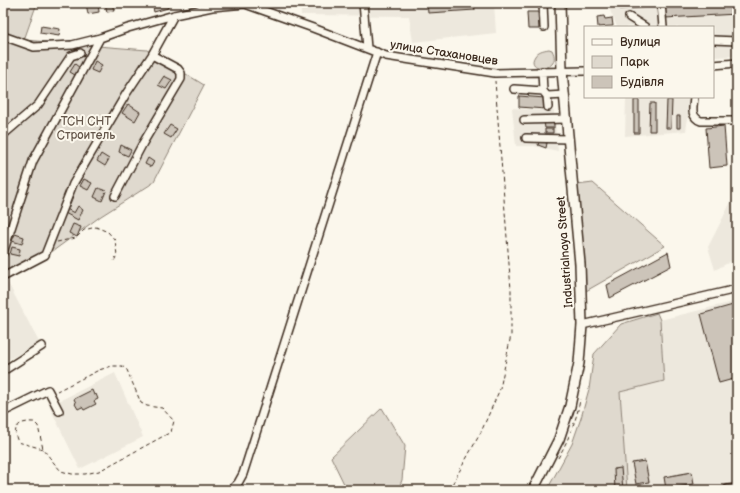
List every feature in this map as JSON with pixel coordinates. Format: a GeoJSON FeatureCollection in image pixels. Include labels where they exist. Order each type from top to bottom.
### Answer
{"type":"FeatureCollection","features":[{"type":"Feature","properties":{"kind":"main road","name":"Industrialnaya Street"},"geometry":{"type":"LineString","coordinates":[[533,490],[559,439],[570,406],[578,363],[582,325],[580,264],[562,71],[560,3]]}},
{"type":"Feature","properties":{"kind":"main road"},"geometry":{"type":"LineString","coordinates":[[728,490],[737,488]]}},
{"type":"Feature","properties":{"kind":"street"},"geometry":{"type":"LineString","coordinates":[[363,3],[367,48]]}},
{"type":"Feature","properties":{"kind":"street"},"geometry":{"type":"LineString","coordinates":[[543,3],[544,27]]}},
{"type":"Feature","properties":{"kind":"street"},"geometry":{"type":"LineString","coordinates":[[661,3],[663,26]]}},
{"type":"Feature","properties":{"kind":"street","name":"улица Стахановцев"},"geometry":{"type":"LineString","coordinates":[[3,36],[34,47],[72,45],[211,5],[245,4],[386,56],[495,73],[584,71]]}},
{"type":"Feature","properties":{"kind":"street"},"geometry":{"type":"LineString","coordinates":[[3,277],[45,255],[73,184],[126,94],[152,55],[174,15]]}},
{"type":"Feature","properties":{"kind":"street"},"geometry":{"type":"LineString","coordinates":[[629,17],[643,26]]}},
{"type":"Feature","properties":{"kind":"street"},"geometry":{"type":"LineString","coordinates":[[3,253],[33,161],[100,38]]}},
{"type":"Feature","properties":{"kind":"street"},"geometry":{"type":"LineString","coordinates":[[714,40],[737,41]]}},
{"type":"Feature","properties":{"kind":"street"},"geometry":{"type":"LineString","coordinates":[[231,490],[238,483],[243,474],[377,52]]}},
{"type":"Feature","properties":{"kind":"street"},"geometry":{"type":"LineString","coordinates":[[3,135],[38,105],[70,56],[80,53]]}},
{"type":"Feature","properties":{"kind":"street"},"geometry":{"type":"LineString","coordinates":[[115,196],[143,143],[181,79],[181,73],[178,69],[152,55]]}},
{"type":"Feature","properties":{"kind":"street"},"geometry":{"type":"LineString","coordinates":[[714,65],[737,64]]}},
{"type":"Feature","properties":{"kind":"street"},"geometry":{"type":"LineString","coordinates":[[542,72],[548,107]]}},
{"type":"Feature","properties":{"kind":"street"},"geometry":{"type":"LineString","coordinates":[[514,89],[565,95]]}},
{"type":"Feature","properties":{"kind":"street"},"geometry":{"type":"LineString","coordinates":[[694,98],[693,114],[698,120],[733,121],[737,124]]}},
{"type":"Feature","properties":{"kind":"street"},"geometry":{"type":"LineString","coordinates":[[524,120],[567,119]]}},
{"type":"Feature","properties":{"kind":"street"},"geometry":{"type":"LineString","coordinates":[[526,138],[568,139]]}},
{"type":"Feature","properties":{"kind":"street"},"geometry":{"type":"LineString","coordinates":[[582,325],[737,289]]}},
{"type":"Feature","properties":{"kind":"street"},"geometry":{"type":"LineString","coordinates":[[3,371],[42,346]]}},
{"type":"Feature","properties":{"kind":"street"},"geometry":{"type":"LineString","coordinates":[[3,412],[48,390],[59,411]]}},
{"type":"Feature","properties":{"kind":"path"},"geometry":{"type":"LineString","coordinates":[[449,490],[482,432],[500,390],[511,335],[511,290],[495,73]]}},
{"type":"Feature","properties":{"kind":"path"},"geometry":{"type":"LineString","coordinates":[[49,245],[76,238],[84,230],[96,227],[108,232],[115,240],[117,255],[113,263]]}},
{"type":"Feature","properties":{"kind":"path"},"geometry":{"type":"LineString","coordinates":[[43,449],[18,442],[15,430],[19,425],[34,422],[38,426],[43,449],[61,471],[72,474],[85,474],[99,471],[170,432],[174,421],[162,408],[147,406],[141,403],[127,370],[122,366],[112,366],[99,370],[50,394]]}},
{"type":"Feature","properties":{"kind":"shaded area"},"geometry":{"type":"Polygon","coordinates":[[[301,3],[494,3],[496,33],[413,42],[409,16],[301,15],[301,3]]]}},
{"type":"Feature","properties":{"kind":"shaded area"},"geometry":{"type":"Polygon","coordinates":[[[607,3],[737,3],[737,56],[714,57],[714,26],[617,26],[607,3]]]}},
{"type":"Feature","properties":{"kind":"shaded area"},"geometry":{"type":"Polygon","coordinates":[[[626,98],[691,98],[686,131],[625,136],[626,98]]]}},
{"type":"Feature","properties":{"kind":"shaded area"},"geometry":{"type":"Polygon","coordinates":[[[512,108],[554,111],[558,151],[534,146],[516,146],[512,108]]]}},
{"type":"Feature","properties":{"kind":"shaded area"},"geometry":{"type":"Polygon","coordinates":[[[737,190],[737,258],[715,270],[708,247],[737,190]]]}},
{"type":"Feature","properties":{"kind":"shaded area"},"geometry":{"type":"Polygon","coordinates":[[[6,279],[40,344],[3,362],[3,280],[6,279]]]}},
{"type":"Feature","properties":{"kind":"shaded area"},"geometry":{"type":"Polygon","coordinates":[[[737,301],[737,486],[717,490],[627,490],[620,392],[664,381],[660,320],[737,301]]]}},
{"type":"Feature","properties":{"kind":"shaded area"},"geometry":{"type":"Polygon","coordinates":[[[115,373],[143,437],[80,469],[49,406],[115,373]]]}},
{"type":"Feature","properties":{"kind":"shaded area"},"geometry":{"type":"Polygon","coordinates":[[[3,474],[11,490],[3,490],[3,474]]]}},
{"type":"Feature","properties":{"kind":"green space","name":"ТСН СНТ Строитель"},"geometry":{"type":"Polygon","coordinates":[[[3,3],[37,3],[24,40],[147,50],[204,85],[153,183],[101,216],[53,251],[3,277],[3,3]]]}},
{"type":"Feature","properties":{"kind":"green space"},"geometry":{"type":"Polygon","coordinates":[[[549,49],[552,50],[554,58],[553,63],[544,68],[535,65],[533,61],[536,54],[549,49]]]}},
{"type":"Feature","properties":{"kind":"green space"},"geometry":{"type":"Polygon","coordinates":[[[593,183],[665,246],[586,291],[577,185],[593,183]]]}},
{"type":"Feature","properties":{"kind":"green space"},"geometry":{"type":"Polygon","coordinates":[[[657,313],[660,320],[664,381],[620,392],[627,490],[547,490],[572,444],[581,418],[589,389],[594,354],[621,324],[657,313]]]}},
{"type":"Feature","properties":{"kind":"green space"},"geometry":{"type":"Polygon","coordinates":[[[382,408],[405,446],[402,480],[398,490],[347,490],[331,457],[382,408]]]}},
{"type":"Feature","properties":{"kind":"building"},"geometry":{"type":"Polygon","coordinates":[[[86,3],[98,3],[99,12],[88,14],[86,3]]]}},
{"type":"Feature","properties":{"kind":"building"},"geometry":{"type":"Polygon","coordinates":[[[105,3],[112,3],[114,11],[107,12],[105,3]]]}},
{"type":"Feature","properties":{"kind":"building"},"geometry":{"type":"Polygon","coordinates":[[[152,3],[167,3],[168,8],[154,12],[152,3]]]}},
{"type":"Feature","properties":{"kind":"building"},"geometry":{"type":"Polygon","coordinates":[[[259,3],[277,3],[276,7],[259,3]]]}},
{"type":"Feature","properties":{"kind":"building"},"geometry":{"type":"Polygon","coordinates":[[[427,3],[474,3],[475,10],[428,13],[427,3]]]}},
{"type":"Feature","properties":{"kind":"building"},"geometry":{"type":"Polygon","coordinates":[[[619,3],[653,3],[654,7],[620,9],[619,3]]]}},
{"type":"Feature","properties":{"kind":"building"},"geometry":{"type":"Polygon","coordinates":[[[664,3],[737,3],[737,14],[665,18],[664,3]]]}},
{"type":"Feature","properties":{"kind":"building"},"geometry":{"type":"Polygon","coordinates":[[[527,12],[538,12],[539,29],[528,29],[527,12]]]}},
{"type":"Feature","properties":{"kind":"building"},"geometry":{"type":"Polygon","coordinates":[[[604,16],[605,19],[612,18],[613,26],[598,26],[597,17],[604,16]]]}},
{"type":"Feature","properties":{"kind":"building"},"geometry":{"type":"Polygon","coordinates":[[[41,26],[60,29],[59,36],[40,33],[41,26]]]}},
{"type":"Feature","properties":{"kind":"building"},"geometry":{"type":"Polygon","coordinates":[[[95,61],[102,65],[98,73],[91,70],[95,61]]]}},
{"type":"Feature","properties":{"kind":"building"},"geometry":{"type":"Polygon","coordinates":[[[75,64],[80,68],[75,75],[70,72],[75,64]]]}},
{"type":"Feature","properties":{"kind":"building"},"geometry":{"type":"Polygon","coordinates":[[[164,76],[172,80],[166,89],[158,85],[164,76]]]}},
{"type":"Feature","properties":{"kind":"building"},"geometry":{"type":"Polygon","coordinates":[[[519,96],[545,98],[545,109],[519,107],[519,96]]]}},
{"type":"Feature","properties":{"kind":"building"},"geometry":{"type":"Polygon","coordinates":[[[634,100],[639,100],[639,133],[634,133],[634,100]]]}},
{"type":"Feature","properties":{"kind":"building"},"geometry":{"type":"Polygon","coordinates":[[[667,100],[672,100],[671,128],[666,128],[667,100]]]}},
{"type":"Feature","properties":{"kind":"building"},"geometry":{"type":"Polygon","coordinates":[[[650,103],[655,103],[655,131],[649,131],[650,103]]]}},
{"type":"Feature","properties":{"kind":"building"},"geometry":{"type":"Polygon","coordinates":[[[128,104],[140,112],[135,121],[122,113],[128,104]]]}},
{"type":"Feature","properties":{"kind":"building"},"geometry":{"type":"Polygon","coordinates":[[[677,116],[680,116],[680,128],[677,128],[677,116]]]}},
{"type":"Feature","properties":{"kind":"building"},"geometry":{"type":"Polygon","coordinates":[[[544,122],[554,122],[554,128],[545,128],[544,122]]]}},
{"type":"Feature","properties":{"kind":"building"},"geometry":{"type":"Polygon","coordinates":[[[170,125],[177,129],[171,138],[164,134],[170,125]]]}},
{"type":"Feature","properties":{"kind":"building"},"geometry":{"type":"Polygon","coordinates":[[[724,126],[727,166],[709,168],[706,128],[724,126]]]}},
{"type":"Feature","properties":{"kind":"building"},"geometry":{"type":"Polygon","coordinates":[[[545,129],[553,129],[553,133],[545,133],[545,129]]]}},
{"type":"Feature","properties":{"kind":"building"},"geometry":{"type":"Polygon","coordinates":[[[539,141],[547,143],[546,148],[538,145],[539,141]]]}},
{"type":"Feature","properties":{"kind":"building"},"geometry":{"type":"Polygon","coordinates":[[[121,145],[131,150],[128,156],[119,152],[121,145]]]}},
{"type":"Feature","properties":{"kind":"building"},"geometry":{"type":"Polygon","coordinates":[[[101,154],[109,159],[105,166],[97,161],[101,154]]]}},
{"type":"Feature","properties":{"kind":"building"},"geometry":{"type":"Polygon","coordinates":[[[148,158],[154,162],[151,167],[145,164],[148,158]]]}},
{"type":"Feature","properties":{"kind":"building"},"geometry":{"type":"Polygon","coordinates":[[[84,179],[92,183],[88,190],[80,186],[84,179]]]}},
{"type":"Feature","properties":{"kind":"building"},"geometry":{"type":"Polygon","coordinates":[[[98,188],[106,191],[102,201],[94,197],[98,188]]]}},
{"type":"Feature","properties":{"kind":"building"},"geometry":{"type":"Polygon","coordinates":[[[78,206],[83,210],[78,220],[63,212],[65,208],[74,213],[78,206]]]}},
{"type":"Feature","properties":{"kind":"building"},"geometry":{"type":"Polygon","coordinates":[[[73,224],[81,227],[77,237],[69,233],[73,224]]]}},
{"type":"Feature","properties":{"kind":"building"},"geometry":{"type":"Polygon","coordinates":[[[15,234],[24,237],[22,244],[12,241],[15,234]]]}},
{"type":"Feature","properties":{"kind":"building"},"geometry":{"type":"Polygon","coordinates":[[[12,247],[20,249],[19,256],[10,254],[12,247]]]}},
{"type":"Feature","properties":{"kind":"building"},"geometry":{"type":"Polygon","coordinates":[[[668,252],[671,266],[610,298],[607,285],[668,252]]]}},
{"type":"Feature","properties":{"kind":"building"},"geometry":{"type":"Polygon","coordinates":[[[733,305],[737,318],[737,378],[719,383],[701,314],[733,305]]]}},
{"type":"Feature","properties":{"kind":"building"},"geometry":{"type":"Polygon","coordinates":[[[92,390],[98,399],[94,401],[96,404],[84,410],[82,407],[78,409],[74,399],[92,390]]]}},
{"type":"Feature","properties":{"kind":"building"},"geometry":{"type":"Polygon","coordinates":[[[645,461],[649,482],[636,484],[632,463],[645,461]]]}},
{"type":"Feature","properties":{"kind":"building"},"geometry":{"type":"Polygon","coordinates":[[[621,468],[623,490],[615,490],[614,469],[621,468]]]}},
{"type":"Feature","properties":{"kind":"building"},"geometry":{"type":"Polygon","coordinates":[[[692,472],[694,484],[666,489],[664,477],[692,472]]]}}]}
